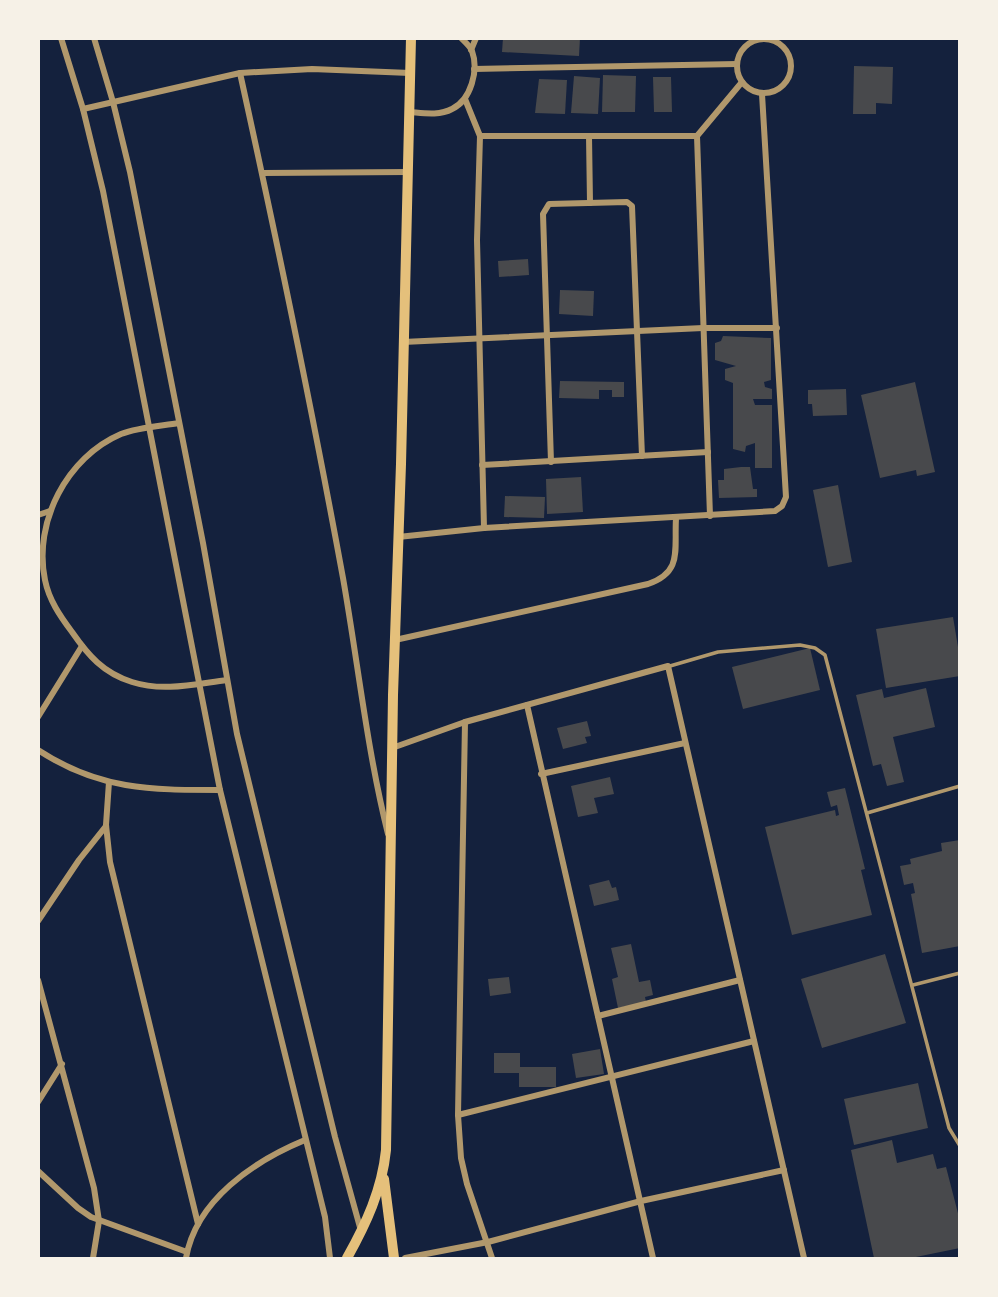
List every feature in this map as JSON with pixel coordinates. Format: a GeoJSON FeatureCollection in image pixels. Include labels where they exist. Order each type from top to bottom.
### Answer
{"type":"FeatureCollection","features":[{"type":"Feature","properties":{"kind":"main road"},"geometry":{"type":"LineString","coordinates":[[394,1258],[383,1176],[387,1122],[392,748],[411,38]]}},
{"type":"Feature","properties":{"kind":"main road"},"geometry":{"type":"LineString","coordinates":[[347,1258],[361,1232],[383,1176]]}},
{"type":"Feature","properties":{"kind":"street"},"geometry":{"type":"LineString","coordinates":[[61,38],[83,109],[113,241],[220,790],[324,1217],[330,1258]]}},
{"type":"Feature","properties":{"kind":"street"},"geometry":{"type":"LineString","coordinates":[[94,38],[130,172],[227,680],[258,824],[361,1232]]}},
{"type":"Feature","properties":{"kind":"street"},"geometry":{"type":"LineString","coordinates":[[409,112],[443,113],[456,108],[465,99],[474,69],[471,50],[461,38]]}},
{"type":"Feature","properties":{"kind":"street"},"geometry":{"type":"LineString","coordinates":[[471,50],[476,38]]}},
{"type":"Feature","properties":{"kind":"street"},"geometry":{"type":"LineString","coordinates":[[739,38],[747,46]]}},
{"type":"Feature","properties":{"kind":"street"},"geometry":{"type":"LineString","coordinates":[[783,46],[790,38]]}},
{"type":"Feature","properties":{"kind":"street"},"geometry":{"type":"LineString","coordinates":[[766,39],[783,46],[791,61],[789,78],[779,89],[762,94],[754,92],[742,82],[737,64],[740,54],[747,46],[757,40],[766,39]]}},
{"type":"Feature","properties":{"kind":"street"},"geometry":{"type":"LineString","coordinates":[[474,69],[737,64]]}},
{"type":"Feature","properties":{"kind":"street"},"geometry":{"type":"LineString","coordinates":[[83,109],[240,74],[312,69],[410,73]]}},
{"type":"Feature","properties":{"kind":"street"},"geometry":{"type":"LineString","coordinates":[[240,74],[295,328],[343,580],[377,790],[391,845]]}},
{"type":"Feature","properties":{"kind":"street"},"geometry":{"type":"LineString","coordinates":[[710,516],[697,136],[742,82]]}},
{"type":"Feature","properties":{"kind":"street"},"geometry":{"type":"LineString","coordinates":[[398,537],[484,528],[775,511],[785,502],[762,94]]}},
{"type":"Feature","properties":{"kind":"street"},"geometry":{"type":"LineString","coordinates":[[465,99],[480,135],[477,240],[484,528]]}},
{"type":"Feature","properties":{"kind":"street"},"geometry":{"type":"LineString","coordinates":[[480,135],[697,136]]}},
{"type":"Feature","properties":{"kind":"street"},"geometry":{"type":"LineString","coordinates":[[589,136],[590,203]]}},
{"type":"Feature","properties":{"kind":"street"},"geometry":{"type":"LineString","coordinates":[[262,173],[408,172]]}},
{"type":"Feature","properties":{"kind":"street"},"geometry":{"type":"LineString","coordinates":[[551,461],[544,210],[549,204],[627,202],[632,206],[642,456]]}},
{"type":"Feature","properties":{"kind":"street"},"geometry":{"type":"LineString","coordinates":[[403,342],[703,328],[777,328]]}},
{"type":"Feature","properties":{"kind":"street"},"geometry":{"type":"LineString","coordinates":[[179,423],[122,433],[91,453],[65,481],[50,511],[44,551],[45,583],[58,613],[91,659],[104,670],[131,682],[162,687],[227,680]]}},
{"type":"Feature","properties":{"kind":"street"},"geometry":{"type":"LineString","coordinates":[[482,466],[708,452]]}},
{"type":"Feature","properties":{"kind":"street"},"geometry":{"type":"LineString","coordinates":[[38,515],[50,511]]}},
{"type":"Feature","properties":{"kind":"street"},"geometry":{"type":"LineString","coordinates":[[395,640],[662,580],[673,566],[676,517]]}},
{"type":"Feature","properties":{"kind":"street"},"geometry":{"type":"LineString","coordinates":[[38,717],[82,646]]}},
{"type":"Feature","properties":{"kind":"street"},"geometry":{"type":"LineString","coordinates":[[392,748],[465,722],[667,666],[804,1258]]}},
{"type":"Feature","properties":{"kind":"street"},"geometry":{"type":"LineString","coordinates":[[527,705],[653,1258]]}},
{"type":"Feature","properties":{"kind":"street"},"geometry":{"type":"LineString","coordinates":[[465,722],[458,1115],[461,1158],[467,1184],[492,1258]]}},
{"type":"Feature","properties":{"kind":"street"},"geometry":{"type":"LineString","coordinates":[[541,774],[685,743]]}},
{"type":"Feature","properties":{"kind":"street"},"geometry":{"type":"LineString","coordinates":[[39,753],[74,770],[109,782],[149,789],[220,790]]}},
{"type":"Feature","properties":{"kind":"street"},"geometry":{"type":"LineString","coordinates":[[109,782],[106,825],[110,862],[198,1224]]}},
{"type":"Feature","properties":{"kind":"street"},"geometry":{"type":"LineString","coordinates":[[38,921],[106,825]]}},
{"type":"Feature","properties":{"kind":"street"},"geometry":{"type":"LineString","coordinates":[[38,980],[94,1188],[99,1221],[93,1258]]}},
{"type":"Feature","properties":{"kind":"street"},"geometry":{"type":"LineString","coordinates":[[598,1016],[740,980]]}},
{"type":"Feature","properties":{"kind":"street"},"geometry":{"type":"LineString","coordinates":[[458,1115],[754,1041]]}},
{"type":"Feature","properties":{"kind":"street"},"geometry":{"type":"LineString","coordinates":[[38,1102],[62,1064]]}},
{"type":"Feature","properties":{"kind":"street"},"geometry":{"type":"LineString","coordinates":[[38,1171],[78,1208],[99,1221],[187,1255],[198,1224],[216,1201],[245,1173],[276,1152],[305,1140]]}},
{"type":"Feature","properties":{"kind":"street"},"geometry":{"type":"LineString","coordinates":[[405,1258],[488,1242],[641,1201],[784,1170]]}},
{"type":"Feature","properties":{"kind":"lane"},"geometry":{"type":"LineString","coordinates":[[667,666],[718,652],[800,645],[821,651],[825,656],[949,1128],[960,1146]]}},
{"type":"Feature","properties":{"kind":"lane"},"geometry":{"type":"LineString","coordinates":[[867,813],[960,786]]}},
{"type":"Feature","properties":{"kind":"lane"},"geometry":{"type":"LineString","coordinates":[[913,985],[960,973]]}},
{"type":"Feature","properties":{"kind":"building"},"geometry":{"type":"Polygon","coordinates":[[[503,38],[580,38],[579,56],[502,52],[503,38]]]}},
{"type":"Feature","properties":{"kind":"building"},"geometry":{"type":"Polygon","coordinates":[[[854,66],[893,67],[892,104],[876,103],[876,114],[853,114],[854,66]]]}},
{"type":"Feature","properties":{"kind":"building"},"geometry":{"type":"Polygon","coordinates":[[[603,75],[636,76],[635,112],[602,112],[603,75]]]}},
{"type":"Feature","properties":{"kind":"building"},"geometry":{"type":"Polygon","coordinates":[[[574,76],[600,78],[598,114],[571,113],[574,76]]]}},
{"type":"Feature","properties":{"kind":"building"},"geometry":{"type":"Polygon","coordinates":[[[653,77],[671,77],[672,112],[654,112],[653,77]]]}},
{"type":"Feature","properties":{"kind":"building"},"geometry":{"type":"Polygon","coordinates":[[[539,79],[567,80],[565,114],[535,113],[539,79]]]}},
{"type":"Feature","properties":{"kind":"building"},"geometry":{"type":"Polygon","coordinates":[[[528,259],[529,275],[499,277],[498,261],[528,259]]]}},
{"type":"Feature","properties":{"kind":"building"},"geometry":{"type":"Polygon","coordinates":[[[560,290],[594,291],[593,316],[559,314],[560,290]]]}},
{"type":"Feature","properties":{"kind":"building"},"geometry":{"type":"Polygon","coordinates":[[[723,336],[771,338],[771,380],[764,382],[765,387],[772,389],[772,399],[753,399],[755,405],[772,405],[772,468],[755,468],[755,443],[746,446],[745,452],[733,449],[733,383],[725,380],[725,369],[736,366],[715,360],[715,343],[721,341],[723,336]]]}},
{"type":"Feature","properties":{"kind":"building"},"geometry":{"type":"Polygon","coordinates":[[[560,381],[624,382],[624,397],[612,397],[612,390],[599,390],[599,399],[559,398],[560,381]]]}},
{"type":"Feature","properties":{"kind":"building"},"geometry":{"type":"Polygon","coordinates":[[[915,382],[935,472],[917,476],[916,470],[880,478],[861,395],[915,382]]]}},
{"type":"Feature","properties":{"kind":"building"},"geometry":{"type":"Polygon","coordinates":[[[846,389],[847,415],[813,416],[812,404],[808,404],[808,390],[846,389]]]}},
{"type":"Feature","properties":{"kind":"building"},"geometry":{"type":"Polygon","coordinates":[[[750,467],[757,497],[719,498],[718,480],[724,480],[724,469],[750,467]]]}},
{"type":"Feature","properties":{"kind":"building"},"geometry":{"type":"Polygon","coordinates":[[[581,477],[583,512],[547,514],[546,479],[581,477]]]}},
{"type":"Feature","properties":{"kind":"building"},"geometry":{"type":"Polygon","coordinates":[[[838,485],[852,562],[828,567],[813,490],[838,485]]]}},
{"type":"Feature","properties":{"kind":"building"},"geometry":{"type":"Polygon","coordinates":[[[505,496],[545,497],[544,518],[504,517],[505,496]]]}},
{"type":"Feature","properties":{"kind":"building"},"geometry":{"type":"Polygon","coordinates":[[[953,617],[960,676],[886,688],[876,629],[953,617]]]}},
{"type":"Feature","properties":{"kind":"building"},"geometry":{"type":"Polygon","coordinates":[[[810,648],[820,690],[743,709],[732,667],[810,648]]]}},
{"type":"Feature","properties":{"kind":"building"},"geometry":{"type":"Polygon","coordinates":[[[926,688],[935,727],[893,737],[904,782],[887,786],[881,764],[873,766],[856,695],[882,689],[884,698],[926,688]]]}},
{"type":"Feature","properties":{"kind":"building"},"geometry":{"type":"Polygon","coordinates":[[[587,721],[591,736],[585,737],[587,743],[563,749],[557,728],[587,721]]]}},
{"type":"Feature","properties":{"kind":"building"},"geometry":{"type":"Polygon","coordinates":[[[610,777],[614,794],[594,798],[598,813],[578,817],[571,786],[610,777]]]}},
{"type":"Feature","properties":{"kind":"building"},"geometry":{"type":"Polygon","coordinates":[[[845,788],[865,869],[861,870],[872,915],[792,935],[765,827],[835,810],[836,816],[839,815],[837,805],[831,807],[827,792],[845,788]]]}},
{"type":"Feature","properties":{"kind":"building"},"geometry":{"type":"Polygon","coordinates":[[[960,840],[960,946],[922,953],[911,894],[915,893],[913,883],[904,885],[900,866],[911,864],[910,859],[942,851],[941,843],[960,840]]]}},
{"type":"Feature","properties":{"kind":"building"},"geometry":{"type":"Polygon","coordinates":[[[609,880],[612,888],[616,887],[619,900],[594,906],[589,885],[609,880]]]}},
{"type":"Feature","properties":{"kind":"building"},"geometry":{"type":"Polygon","coordinates":[[[631,944],[639,982],[650,980],[653,995],[645,997],[646,1002],[618,1008],[612,979],[618,977],[611,948],[631,944]]]}},
{"type":"Feature","properties":{"kind":"building"},"geometry":{"type":"Polygon","coordinates":[[[885,954],[906,1023],[822,1048],[801,979],[885,954]]]}},
{"type":"Feature","properties":{"kind":"building"},"geometry":{"type":"Polygon","coordinates":[[[509,977],[511,993],[490,996],[488,979],[509,977]]]}},
{"type":"Feature","properties":{"kind":"building"},"geometry":{"type":"Polygon","coordinates":[[[600,1049],[604,1074],[576,1078],[572,1054],[600,1049]]]}},
{"type":"Feature","properties":{"kind":"building"},"geometry":{"type":"Polygon","coordinates":[[[494,1053],[520,1053],[520,1067],[556,1067],[556,1087],[519,1087],[519,1073],[494,1073],[494,1053]]]}},
{"type":"Feature","properties":{"kind":"building"},"geometry":{"type":"Polygon","coordinates":[[[918,1083],[928,1128],[854,1145],[844,1099],[918,1083]]]}},
{"type":"Feature","properties":{"kind":"building"},"geometry":{"type":"Polygon","coordinates":[[[892,1140],[897,1163],[933,1154],[937,1169],[946,1167],[960,1221],[960,1248],[911,1258],[874,1258],[851,1150],[892,1140]]]}}]}
